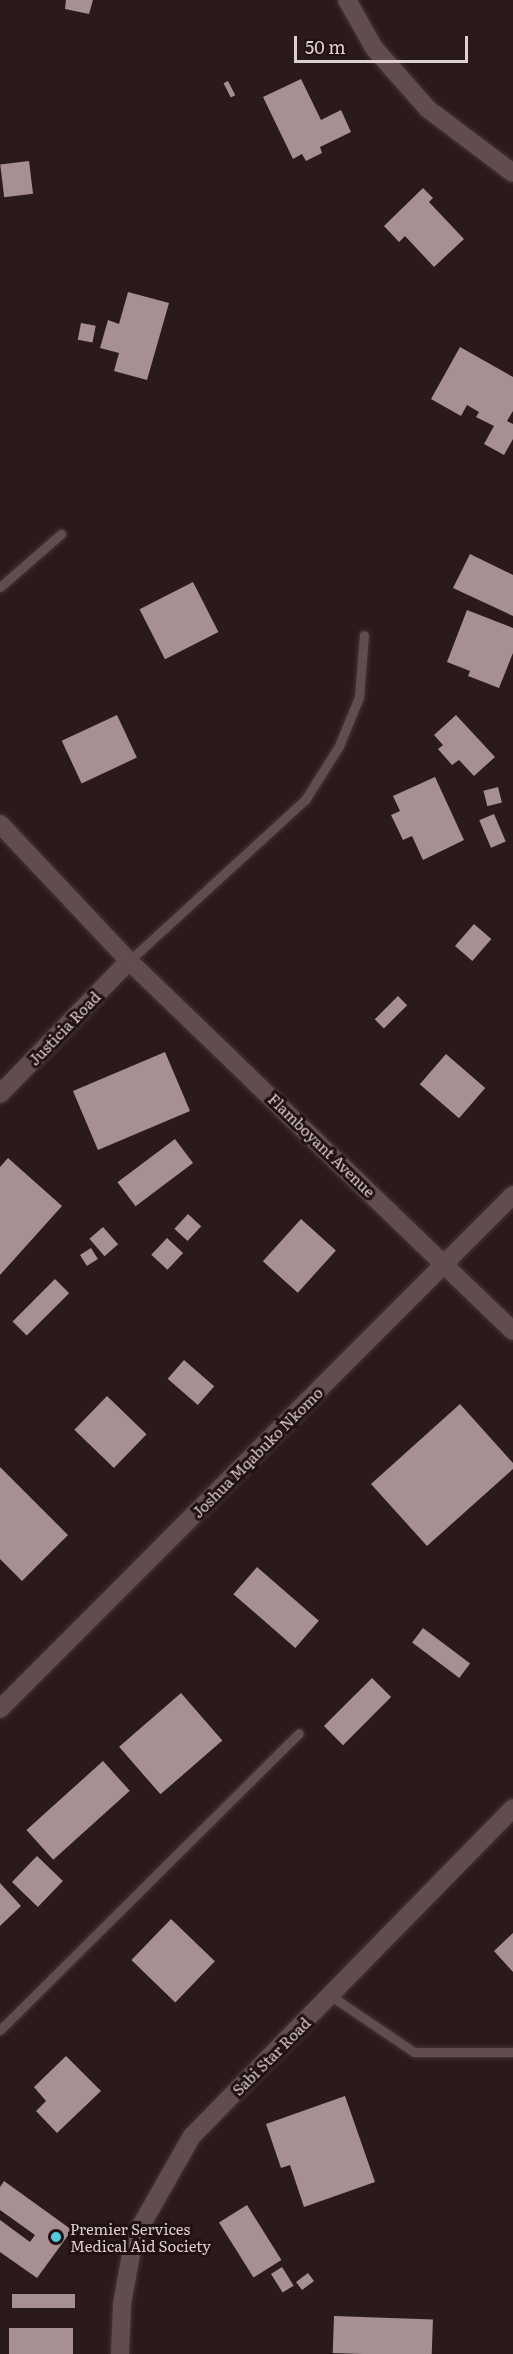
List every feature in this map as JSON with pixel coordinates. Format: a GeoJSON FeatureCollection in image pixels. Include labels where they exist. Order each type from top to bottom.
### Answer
{"type":"FeatureCollection","features":[{"type":"Feature","properties":{"kind":"street"},"geometry":{"type":"LineString","coordinates":[[347,0],[374,48],[428,109],[513,173]]}},
{"type":"Feature","properties":{"kind":"street","name":"Flamboyant Avenue"},"geometry":{"type":"LineString","coordinates":[[0,824],[129,962],[446,1264],[513,1331]]}},
{"type":"Feature","properties":{"kind":"street","name":"Justicia Road"},"geometry":{"type":"LineString","coordinates":[[0,1095],[129,962]]}},
{"type":"Feature","properties":{"kind":"street","name":"Joshua Mqabuko Nkomo"},"geometry":{"type":"LineString","coordinates":[[0,1709],[513,1195]]}},
{"type":"Feature","properties":{"kind":"street","name":"Sabi Star Road"},"geometry":{"type":"LineString","coordinates":[[120,2354],[122,2304],[134,2238],[192,2136],[513,1808]]}},
{"type":"Feature","properties":{"kind":"lane"},"geometry":{"type":"LineString","coordinates":[[0,587],[61,534]]}},
{"type":"Feature","properties":{"kind":"lane"},"geometry":{"type":"LineString","coordinates":[[129,962],[305,800],[339,746],[359,697],[364,635]]}},
{"type":"Feature","properties":{"kind":"lane"},"geometry":{"type":"LineString","coordinates":[[0,2030],[299,1733]]}},
{"type":"Feature","properties":{"kind":"lane"},"geometry":{"type":"LineString","coordinates":[[331,1996],[414,2052],[513,2052]]}},
{"type":"Feature","properties":{"kind":"building"},"geometry":{"type":"Polygon","coordinates":[[[66,0],[93,0],[89,14],[65,9],[66,0]]]}},
{"type":"Feature","properties":{"kind":"building"},"geometry":{"type":"Polygon","coordinates":[[[301,79],[321,120],[341,110],[351,132],[320,147],[322,153],[306,161],[302,154],[293,159],[263,97],[301,79]]]}},
{"type":"Feature","properties":{"kind":"building"},"geometry":{"type":"Polygon","coordinates":[[[228,81],[235,95],[231,98],[224,83],[228,81]]]}},
{"type":"Feature","properties":{"kind":"building"},"geometry":{"type":"Polygon","coordinates":[[[29,161],[33,194],[4,197],[0,165],[29,161]]]}},
{"type":"Feature","properties":{"kind":"building"},"geometry":{"type":"Polygon","coordinates":[[[423,188],[433,198],[429,202],[464,239],[434,267],[405,236],[399,242],[384,226],[423,188]]]}},
{"type":"Feature","properties":{"kind":"building"},"geometry":{"type":"Polygon","coordinates":[[[128,292],[169,303],[147,380],[114,371],[119,353],[100,348],[108,320],[119,324],[128,292]]]}},
{"type":"Feature","properties":{"kind":"building"},"geometry":{"type":"Polygon","coordinates":[[[81,323],[96,326],[92,343],[78,340],[81,323]]]}},
{"type":"Feature","properties":{"kind":"building"},"geometry":{"type":"Polygon","coordinates":[[[460,347],[513,377],[513,411],[507,421],[513,424],[513,439],[504,455],[484,444],[494,426],[476,417],[479,412],[467,405],[461,416],[431,399],[460,347]]]}},
{"type":"Feature","properties":{"kind":"building"},"geometry":{"type":"Polygon","coordinates":[[[470,554],[513,575],[513,616],[453,588],[470,554]]]}},
{"type":"Feature","properties":{"kind":"building"},"geometry":{"type":"Polygon","coordinates":[[[193,582],[218,632],[165,659],[140,609],[193,582]]]}},
{"type":"Feature","properties":{"kind":"building"},"geometry":{"type":"Polygon","coordinates":[[[467,610],[513,628],[513,653],[499,688],[468,676],[470,671],[447,662],[467,610]]]}},
{"type":"Feature","properties":{"kind":"building"},"geometry":{"type":"Polygon","coordinates":[[[117,715],[137,758],[82,783],[62,741],[117,715]]]}},
{"type":"Feature","properties":{"kind":"building"},"geometry":{"type":"Polygon","coordinates":[[[456,715],[495,757],[474,776],[459,760],[452,765],[438,749],[443,745],[434,735],[456,715]]]}},
{"type":"Feature","properties":{"kind":"building"},"geometry":{"type":"Polygon","coordinates":[[[435,777],[464,840],[423,860],[412,836],[403,840],[391,815],[400,811],[393,796],[435,777]]]}},
{"type":"Feature","properties":{"kind":"building"},"geometry":{"type":"Polygon","coordinates":[[[498,787],[502,803],[487,806],[483,791],[498,787]]]}},
{"type":"Feature","properties":{"kind":"building"},"geometry":{"type":"Polygon","coordinates":[[[494,814],[506,842],[491,848],[479,820],[494,814]]]}},
{"type":"Feature","properties":{"kind":"building"},"geometry":{"type":"Polygon","coordinates":[[[474,924],[491,939],[472,961],[455,946],[474,924]]]}},
{"type":"Feature","properties":{"kind":"building"},"geometry":{"type":"Polygon","coordinates":[[[398,996],[407,1005],[384,1029],[375,1019],[398,996]]]}},
{"type":"Feature","properties":{"kind":"building"},"geometry":{"type":"Polygon","coordinates":[[[165,1052],[190,1111],[98,1150],[73,1091],[165,1052]]]}},
{"type":"Feature","properties":{"kind":"building"},"geometry":{"type":"Polygon","coordinates":[[[446,1054],[485,1088],[459,1118],[420,1084],[446,1054]]]}},
{"type":"Feature","properties":{"kind":"building"},"geometry":{"type":"Polygon","coordinates":[[[175,1139],[193,1163],[136,1206],[117,1182],[175,1139]]]}},
{"type":"Feature","properties":{"kind":"building"},"geometry":{"type":"Polygon","coordinates":[[[8,1158],[62,1206],[0,1275],[0,1167],[8,1158]]]}},
{"type":"Feature","properties":{"kind":"building"},"geometry":{"type":"Polygon","coordinates":[[[188,1214],[201,1226],[188,1241],[174,1229],[188,1214]]]}},
{"type":"Feature","properties":{"kind":"building"},"geometry":{"type":"Polygon","coordinates":[[[301,1219],[336,1250],[298,1293],[263,1261],[301,1219]]]}},
{"type":"Feature","properties":{"kind":"building"},"geometry":{"type":"Polygon","coordinates":[[[103,1227],[118,1244],[105,1256],[89,1239],[103,1227]]]}},
{"type":"Feature","properties":{"kind":"building"},"geometry":{"type":"Polygon","coordinates":[[[167,1238],[183,1253],[167,1270],[151,1255],[167,1238]]]}},
{"type":"Feature","properties":{"kind":"building"},"geometry":{"type":"Polygon","coordinates":[[[91,1248],[98,1259],[87,1266],[80,1255],[91,1248]]]}},
{"type":"Feature","properties":{"kind":"building"},"geometry":{"type":"Polygon","coordinates":[[[55,1279],[69,1293],[27,1336],[13,1321],[55,1279]]]}},
{"type":"Feature","properties":{"kind":"building"},"geometry":{"type":"Polygon","coordinates":[[[184,1360],[214,1386],[198,1405],[168,1379],[184,1360]]]}},
{"type":"Feature","properties":{"kind":"building"},"geometry":{"type":"Polygon","coordinates":[[[107,1396],[147,1434],[114,1468],[74,1430],[107,1396]]]}},
{"type":"Feature","properties":{"kind":"building"},"geometry":{"type":"Polygon","coordinates":[[[460,1404],[513,1463],[513,1469],[427,1546],[371,1484],[460,1404]]]}},
{"type":"Feature","properties":{"kind":"building"},"geometry":{"type":"Polygon","coordinates":[[[0,1467],[68,1535],[22,1581],[0,1559],[0,1467]]]}},
{"type":"Feature","properties":{"kind":"building"},"geometry":{"type":"Polygon","coordinates":[[[257,1567],[319,1621],[295,1648],[233,1594],[257,1567]]]}},
{"type":"Feature","properties":{"kind":"building"},"geometry":{"type":"Polygon","coordinates":[[[423,1628],[470,1664],[459,1678],[412,1642],[423,1628]]]}},
{"type":"Feature","properties":{"kind":"building"},"geometry":{"type":"Polygon","coordinates":[[[372,1678],[391,1697],[343,1745],[324,1726],[372,1678]]]}},
{"type":"Feature","properties":{"kind":"building"},"geometry":{"type":"Polygon","coordinates":[[[181,1693],[222,1741],[160,1794],[119,1747],[181,1693]]]}},
{"type":"Feature","properties":{"kind":"building"},"geometry":{"type":"Polygon","coordinates":[[[103,1761],[130,1791],[53,1860],[26,1830],[103,1761]]]}},
{"type":"Feature","properties":{"kind":"building"},"geometry":{"type":"Polygon","coordinates":[[[37,1856],[63,1881],[38,1907],[12,1882],[37,1856]]]}},
{"type":"Feature","properties":{"kind":"building"},"geometry":{"type":"Polygon","coordinates":[[[0,1883],[21,1906],[0,1926],[0,1883]]]}},
{"type":"Feature","properties":{"kind":"building"},"geometry":{"type":"Polygon","coordinates":[[[171,1919],[215,1961],[175,2002],[131,1960],[171,1919]]]}},
{"type":"Feature","properties":{"kind":"building"},"geometry":{"type":"Polygon","coordinates":[[[513,1933],[513,1972],[494,1951],[513,1933]]]}},
{"type":"Feature","properties":{"kind":"building"},"geometry":{"type":"Polygon","coordinates":[[[66,2056],[101,2091],[57,2133],[36,2111],[46,2101],[34,2087],[66,2056]]]}},
{"type":"Feature","properties":{"kind":"building"},"geometry":{"type":"Polygon","coordinates":[[[345,2096],[375,2182],[304,2207],[290,2165],[281,2168],[266,2124],[345,2096]]]}},
{"type":"Feature","properties":{"kind":"building"},"geometry":{"type":"Polygon","coordinates":[[[4,2181],[72,2230],[37,2278],[0,2252],[0,2220],[30,2242],[35,2235],[0,2210],[0,2187],[4,2181]]]}},
{"type":"Feature","properties":{"kind":"building"},"geometry":{"type":"Polygon","coordinates":[[[247,2205],[281,2260],[253,2278],[219,2222],[247,2205]]]}},
{"type":"Feature","properties":{"kind":"building"},"geometry":{"type":"Polygon","coordinates":[[[282,2267],[294,2286],[283,2293],[271,2274],[282,2267]]]}},
{"type":"Feature","properties":{"kind":"building"},"geometry":{"type":"Polygon","coordinates":[[[308,2273],[314,2281],[302,2290],[296,2282],[308,2273]]]}},
{"type":"Feature","properties":{"kind":"building"},"geometry":{"type":"Polygon","coordinates":[[[12,2294],[75,2294],[75,2308],[12,2308],[12,2294]]]}},
{"type":"Feature","properties":{"kind":"building"},"geometry":{"type":"Polygon","coordinates":[[[334,2316],[433,2319],[432,2354],[333,2353],[334,2316]]]}},
{"type":"Feature","properties":{"kind":"building"},"geometry":{"type":"Polygon","coordinates":[[[9,2328],[73,2328],[73,2354],[9,2354],[9,2328]]]}},
{"type":"Feature","properties":{"kind":"place","name":"Premier Services Medical Aid Society"},"geometry":{"type":"Point","coordinates":[56,2237]}}]}
